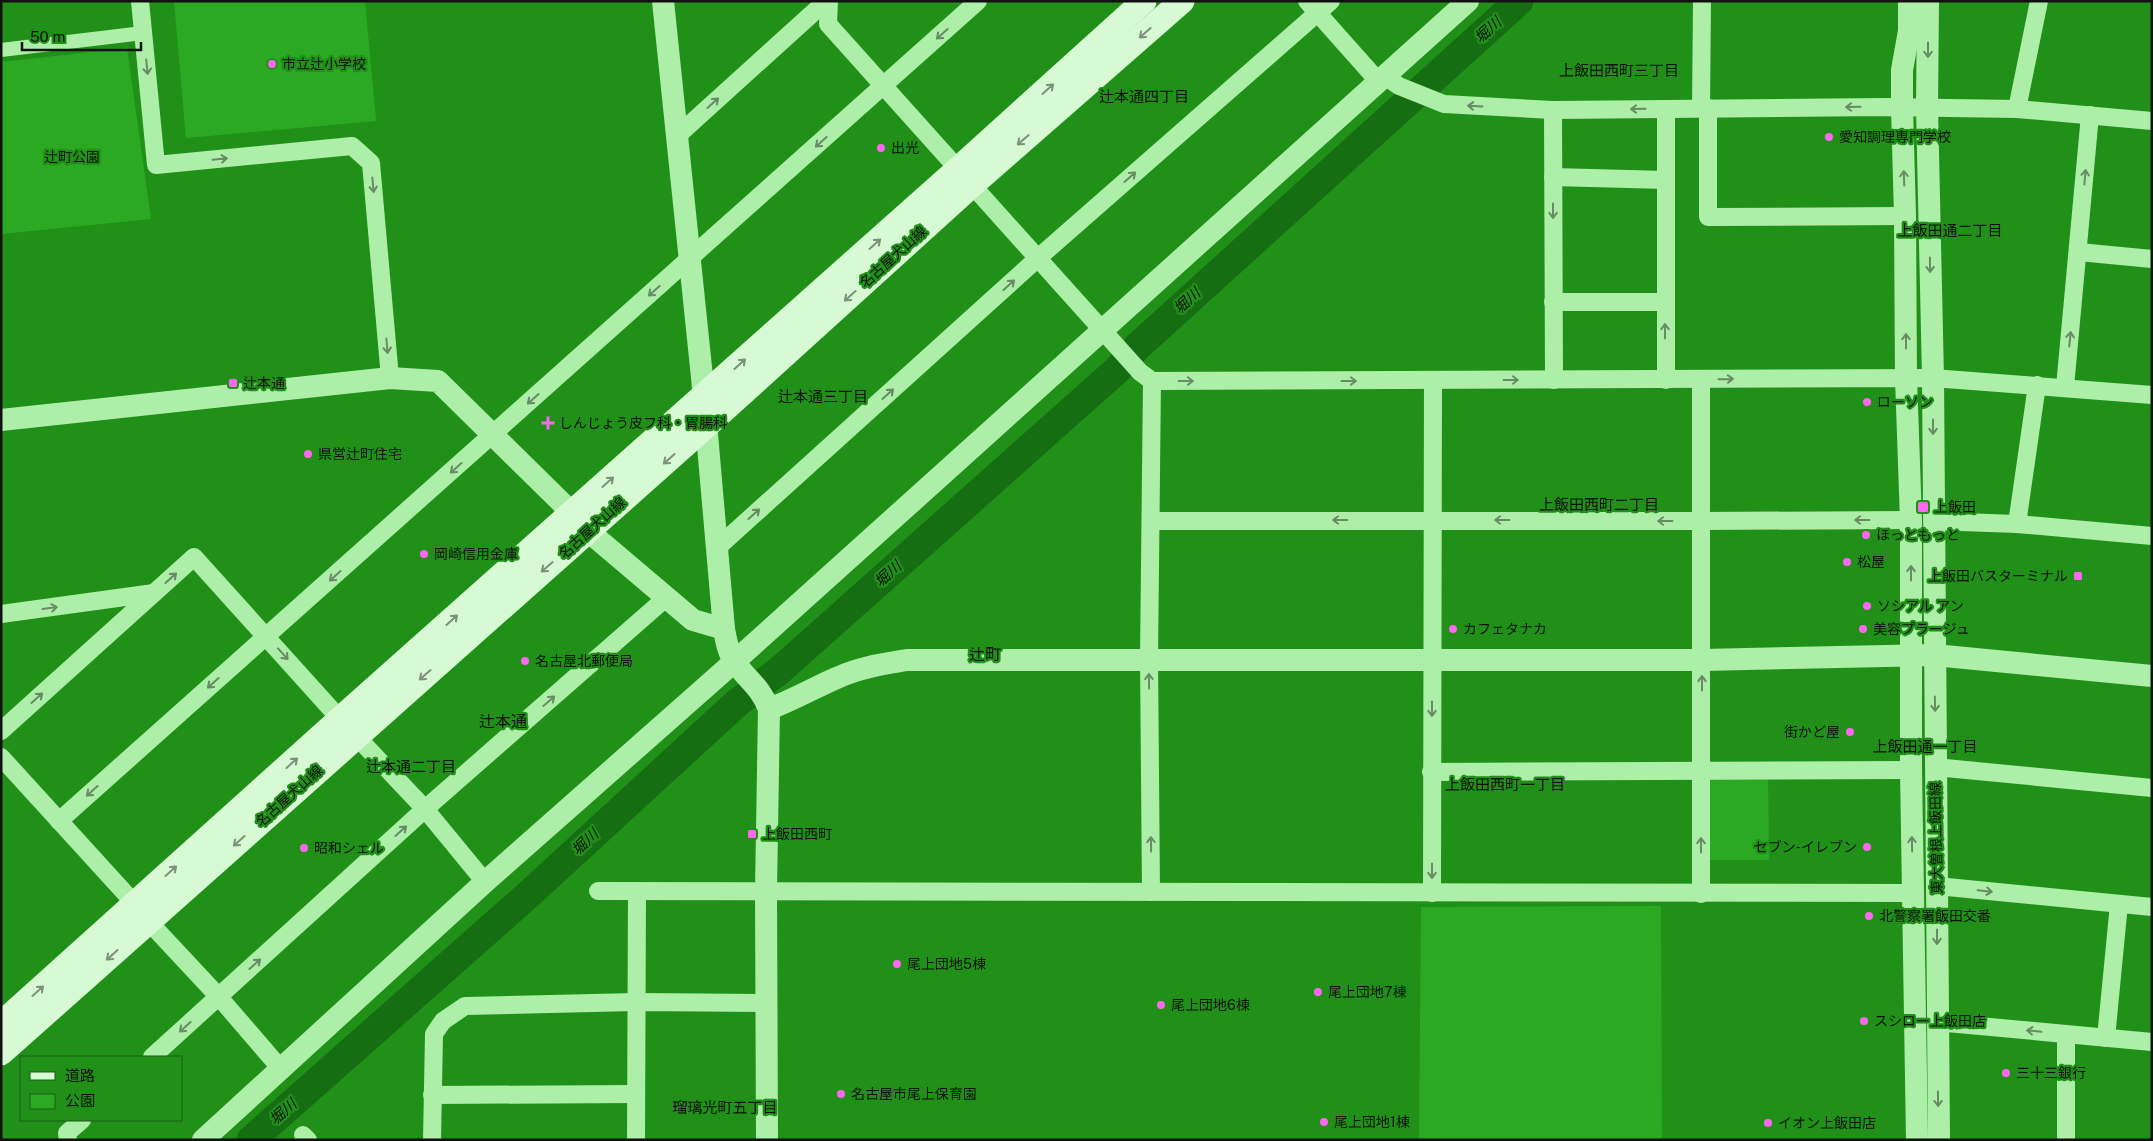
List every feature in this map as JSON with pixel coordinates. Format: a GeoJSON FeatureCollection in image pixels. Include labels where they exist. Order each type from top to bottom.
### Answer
{"type":"FeatureCollection","features":[{"type":"Feature","properties":{"kind":"main road","name":"名古屋犬山線"},"geometry":{"type":"LineString","coordinates":[[1,1053],[142,913],[348,728],[580,523],[705,427],[965,177],[1144,1]]}},
{"type":"Feature","properties":{"kind":"main road","name":"名古屋犬山線"},"geometry":{"type":"LineString","coordinates":[[580,523],[704,396],[965,177],[1182,1]]}},
{"type":"Feature","properties":{"kind":"main road","name":"名古屋犬山線"},"geometry":{"type":"LineString","coordinates":[[1,1024],[142,913]]}},
{"type":"Feature","properties":{"kind":"street"},"geometry":{"type":"LineString","coordinates":[[140,1],[156,166],[352,146],[371,162],[390,378]]}},
{"type":"Feature","properties":{"kind":"street"},"geometry":{"type":"LineString","coordinates":[[663,1],[704,396],[705,427],[718,547],[724,629],[728,646],[739,666],[766,701],[767,1140]]}},
{"type":"Feature","properties":{"kind":"street"},"geometry":{"type":"LineString","coordinates":[[677,136],[828,1]]}},
{"type":"Feature","properties":{"kind":"street"},"geometry":{"type":"LineString","coordinates":[[828,1],[828,24],[1142,373],[1151,521],[1149,658],[1151,892]]}},
{"type":"Feature","properties":{"kind":"street"},"geometry":{"type":"LineString","coordinates":[[59,821],[978,1]]}},
{"type":"Feature","properties":{"kind":"street"},"geometry":{"type":"LineString","coordinates":[[718,547],[1312,7],[1331,1]]}},
{"type":"Feature","properties":{"kind":"street"},"geometry":{"type":"LineString","coordinates":[[203,1140],[486,882],[739,666],[1107,336],[1388,82],[1468,1]]}},
{"type":"Feature","properties":{"kind":"street"},"geometry":{"type":"LineString","coordinates":[[1702,1],[1708,217],[1905,216]]}},
{"type":"Feature","properties":{"kind":"street"},"geometry":{"type":"LineString","coordinates":[[1894,1],[1894,31],[1902,70]]}},
{"type":"Feature","properties":{"kind":"street"},"geometry":{"type":"LineString","coordinates":[[1902,70],[1909,31],[1909,1]]}},
{"type":"Feature","properties":{"kind":"street","name":"東大曽根上飯田線"},"geometry":{"type":"LineString","coordinates":[[1928,1],[1927,107],[1933,378],[1937,886],[1936,1022],[1939,1140]]}},
{"type":"Feature","properties":{"kind":"street"},"geometry":{"type":"LineString","coordinates":[[2017,109],[2039,1]]}},
{"type":"Feature","properties":{"kind":"street"},"geometry":{"type":"LineString","coordinates":[[1312,7],[1388,82],[1439,102],[1553,110],[1927,107],[2017,109],[2152,121]]}},
{"type":"Feature","properties":{"kind":"street"},"geometry":{"type":"LineString","coordinates":[[1,50],[143,33]]}},
{"type":"Feature","properties":{"kind":"street","name":"東大曽根上飯田線"},"geometry":{"type":"LineString","coordinates":[[1902,70],[1906,378],[1911,520],[1911,770],[1917,1140]]}},
{"type":"Feature","properties":{"kind":"street"},"geometry":{"type":"LineString","coordinates":[[1666,109],[1666,380]]}},
{"type":"Feature","properties":{"kind":"street"},"geometry":{"type":"LineString","coordinates":[[1553,110],[1554,380]]}},
{"type":"Feature","properties":{"kind":"street"},"geometry":{"type":"LineString","coordinates":[[2065,387],[2079,252],[2090,116]]}},
{"type":"Feature","properties":{"kind":"street"},"geometry":{"type":"LineString","coordinates":[[1553,177],[1666,180]]}},
{"type":"Feature","properties":{"kind":"street"},"geometry":{"type":"LineString","coordinates":[[2079,252],[2152,259]]}},
{"type":"Feature","properties":{"kind":"street"},"geometry":{"type":"LineString","coordinates":[[1553,302],[1665,302]]}},
{"type":"Feature","properties":{"kind":"street"},"geometry":{"type":"LineString","coordinates":[[1142,373],[1433,380],[1933,378],[2152,395]]}},
{"type":"Feature","properties":{"kind":"street"},"geometry":{"type":"LineString","coordinates":[[1,420],[390,378],[438,381],[580,523],[693,620],[724,629]]}},
{"type":"Feature","properties":{"kind":"street"},"geometry":{"type":"LineString","coordinates":[[1432,893],[1433,380]]}},
{"type":"Feature","properties":{"kind":"street"},"geometry":{"type":"LineString","coordinates":[[1700,380],[1701,894]]}},
{"type":"Feature","properties":{"kind":"street"},"geometry":{"type":"LineString","coordinates":[[2017,524],[2037,385]]}},
{"type":"Feature","properties":{"kind":"street"},"geometry":{"type":"LineString","coordinates":[[1151,521],[1911,520]]}},
{"type":"Feature","properties":{"kind":"street"},"geometry":{"type":"LineString","coordinates":[[1934,521],[2017,524],[2152,536]]}},
{"type":"Feature","properties":{"kind":"street"},"geometry":{"type":"LineString","coordinates":[[1,731],[194,557],[348,728],[425,809],[486,882]]}},
{"type":"Feature","properties":{"kind":"street"},"geometry":{"type":"LineString","coordinates":[[1,614],[154,593]]}},
{"type":"Feature","properties":{"kind":"street"},"geometry":{"type":"LineString","coordinates":[[153,1056],[425,809],[667,597]]}},
{"type":"Feature","properties":{"kind":"street"},"geometry":{"type":"LineString","coordinates":[[766,701],[788,702],[847,674],[870,666],[907,660],[1149,658],[1702,660],[1934,656],[2152,676]]}},
{"type":"Feature","properties":{"kind":"street"},"geometry":{"type":"LineString","coordinates":[[1,757],[219,997],[281,1069]]}},
{"type":"Feature","properties":{"kind":"street"},"geometry":{"type":"LineString","coordinates":[[1935,767],[2152,788]]}},
{"type":"Feature","properties":{"kind":"street"},"geometry":{"type":"LineString","coordinates":[[1431,772],[1911,770]]}},
{"type":"Feature","properties":{"kind":"street"},"geometry":{"type":"LineString","coordinates":[[1937,886],[2152,907]]}},
{"type":"Feature","properties":{"kind":"street"},"geometry":{"type":"LineString","coordinates":[[598,890],[1913,893]]}},
{"type":"Feature","properties":{"kind":"street"},"geometry":{"type":"LineString","coordinates":[[636,891],[636,1140]]}},
{"type":"Feature","properties":{"kind":"street"},"geometry":{"type":"LineString","coordinates":[[2106,1038],[2119,904]]}},
{"type":"Feature","properties":{"kind":"street"},"geometry":{"type":"LineString","coordinates":[[432,1140],[434,1034],[443,1022],[465,1006],[636,1002],[768,1003]]}},
{"type":"Feature","properties":{"kind":"street"},"geometry":{"type":"LineString","coordinates":[[1936,1022],[2152,1042]]}},
{"type":"Feature","properties":{"kind":"street"},"geometry":{"type":"LineString","coordinates":[[2066,1034],[2066,1140]]}},
{"type":"Feature","properties":{"kind":"street"},"geometry":{"type":"LineString","coordinates":[[432,1095],[636,1094]]}},
{"type":"Feature","properties":{"kind":"street"},"geometry":{"type":"LineString","coordinates":[[68,1140],[67,1133],[81,1121]]}},
{"type":"Feature","properties":{"kind":"green space","name":"市立辻小学校"},"geometry":{"type":"Polygon","coordinates":[[[174,1],[365,1],[376,121],[186,138],[174,1]]]}},
{"type":"Feature","properties":{"kind":"green space","name":"辻町公園"},"geometry":{"type":"Polygon","coordinates":[[[127,48],[151,219],[1,234],[1,62],[127,48]]]}},
{"type":"Feature","properties":{"kind":"green space"},"geometry":{"type":"Polygon","coordinates":[[[1706,776],[1768,776],[1769,860],[1706,860],[1706,776]]]}},
{"type":"Feature","properties":{"kind":"green space"},"geometry":{"type":"Polygon","coordinates":[[[1661,906],[1662,1140],[1419,1140],[1421,907],[1661,906]]]}},
{"type":"Feature","properties":{"kind":"waterway","name":"堀川"},"geometry":{"type":"LineString","coordinates":[[251,1140],[528,895],[737,703],[780,670],[1117,370],[1137,347],[1519,1]]}},
{"type":"Feature","properties":{"kind":"place","name":"市立辻小学校"},"geometry":{"type":"Point","coordinates":[272,64]}},
{"type":"Feature","properties":{"kind":"place","name":"愛知調理専門学校"},"geometry":{"type":"Point","coordinates":[1829,137]}},
{"type":"Feature","properties":{"kind":"place","name":"出光"},"geometry":{"type":"Point","coordinates":[881,148]}},
{"type":"Feature","properties":{"kind":"place","name":"辻本通"},"geometry":{"type":"Point","coordinates":[233,383]}},
{"type":"Feature","properties":{"kind":"place","name":"ローソン"},"geometry":{"type":"Point","coordinates":[1867,402]}},
{"type":"Feature","properties":{"kind":"place","name":"しんじょう皮フ科・胃腸科"},"geometry":{"type":"Point","coordinates":[548,423]}},
{"type":"Feature","properties":{"kind":"place","name":"県営辻町住宅"},"geometry":{"type":"Point","coordinates":[308,454]}},
{"type":"Feature","properties":{"kind":"place","name":"上飯田"},"geometry":{"type":"Point","coordinates":[1923,507]}},
{"type":"Feature","properties":{"kind":"place","name":"ほっともっと"},"geometry":{"type":"Point","coordinates":[1866,535]}},
{"type":"Feature","properties":{"kind":"place","name":"岡崎信用金庫"},"geometry":{"type":"Point","coordinates":[424,554]}},
{"type":"Feature","properties":{"kind":"place","name":"松屋"},"geometry":{"type":"Point","coordinates":[1847,562]}},
{"type":"Feature","properties":{"kind":"place","name":"上飯田バスターミナル"},"geometry":{"type":"Point","coordinates":[2078,576]}},
{"type":"Feature","properties":{"kind":"place","name":"ソシアル アン"},"geometry":{"type":"Point","coordinates":[1867,606]}},
{"type":"Feature","properties":{"kind":"place","name":"カフェタナカ"},"geometry":{"type":"Point","coordinates":[1453,629]}},
{"type":"Feature","properties":{"kind":"place","name":"美容プラージュ"},"geometry":{"type":"Point","coordinates":[1863,629]}},
{"type":"Feature","properties":{"kind":"place","name":"名古屋北郵便局"},"geometry":{"type":"Point","coordinates":[525,661]}},
{"type":"Feature","properties":{"kind":"place","name":"街かど屋"},"geometry":{"type":"Point","coordinates":[1850,732]}},
{"type":"Feature","properties":{"kind":"place","name":"上飯田西町"},"geometry":{"type":"Point","coordinates":[752,834]}},
{"type":"Feature","properties":{"kind":"place","name":"セブン-イレブン"},"geometry":{"type":"Point","coordinates":[1867,847]}},
{"type":"Feature","properties":{"kind":"place","name":"昭和シェル"},"geometry":{"type":"Point","coordinates":[304,848]}},
{"type":"Feature","properties":{"kind":"place","name":"北警察署飯田交番"},"geometry":{"type":"Point","coordinates":[1869,916]}},
{"type":"Feature","properties":{"kind":"place","name":"尾上団地5棟"},"geometry":{"type":"Point","coordinates":[897,964]}},
{"type":"Feature","properties":{"kind":"place","name":"尾上団地7棟"},"geometry":{"type":"Point","coordinates":[1318,992]}},
{"type":"Feature","properties":{"kind":"place","name":"尾上団地6棟"},"geometry":{"type":"Point","coordinates":[1161,1005]}},
{"type":"Feature","properties":{"kind":"place","name":"スシロー上飯田店"},"geometry":{"type":"Point","coordinates":[1864,1021]}},
{"type":"Feature","properties":{"kind":"place","name":"三十三銀行"},"geometry":{"type":"Point","coordinates":[2006,1073]}},
{"type":"Feature","properties":{"kind":"place","name":"名古屋市尾上保育園"},"geometry":{"type":"Point","coordinates":[841,1094]}},
{"type":"Feature","properties":{"kind":"place","name":"尾上団地1棟"},"geometry":{"type":"Point","coordinates":[1324,1122]}},
{"type":"Feature","properties":{"kind":"place","name":"イオン上飯田店"},"geometry":{"type":"Point","coordinates":[1768,1123]}},
{"type":"Feature","properties":{"kind":"district","name":"上飯田西町三丁目"},"geometry":{"type":"Point","coordinates":[1619,71]}},
{"type":"Feature","properties":{"kind":"district","name":"辻本通四丁目"},"geometry":{"type":"Point","coordinates":[1144,97]}},
{"type":"Feature","properties":{"kind":"district","name":"上飯田通二丁目"},"geometry":{"type":"Point","coordinates":[1950,231]}},
{"type":"Feature","properties":{"kind":"district","name":"辻本通三丁目"},"geometry":{"type":"Point","coordinates":[823,397]}},
{"type":"Feature","properties":{"kind":"district","name":"上飯田西町二丁目"},"geometry":{"type":"Point","coordinates":[1599,505]}},
{"type":"Feature","properties":{"kind":"district","name":"辻町"},"geometry":{"type":"Point","coordinates":[985,654]}},
{"type":"Feature","properties":{"kind":"district","name":"辻本通"},"geometry":{"type":"Point","coordinates":[503,721]}},
{"type":"Feature","properties":{"kind":"district","name":"上飯田通一丁目"},"geometry":{"type":"Point","coordinates":[1925,747]}},
{"type":"Feature","properties":{"kind":"district","name":"辻本通二丁目"},"geometry":{"type":"Point","coordinates":[411,767]}},
{"type":"Feature","properties":{"kind":"district","name":"上飯田西町一丁目"},"geometry":{"type":"Point","coordinates":[1505,785]}},
{"type":"Feature","properties":{"kind":"district","name":"瑠璃光町五丁目"},"geometry":{"type":"Point","coordinates":[725,1108]}}]}
